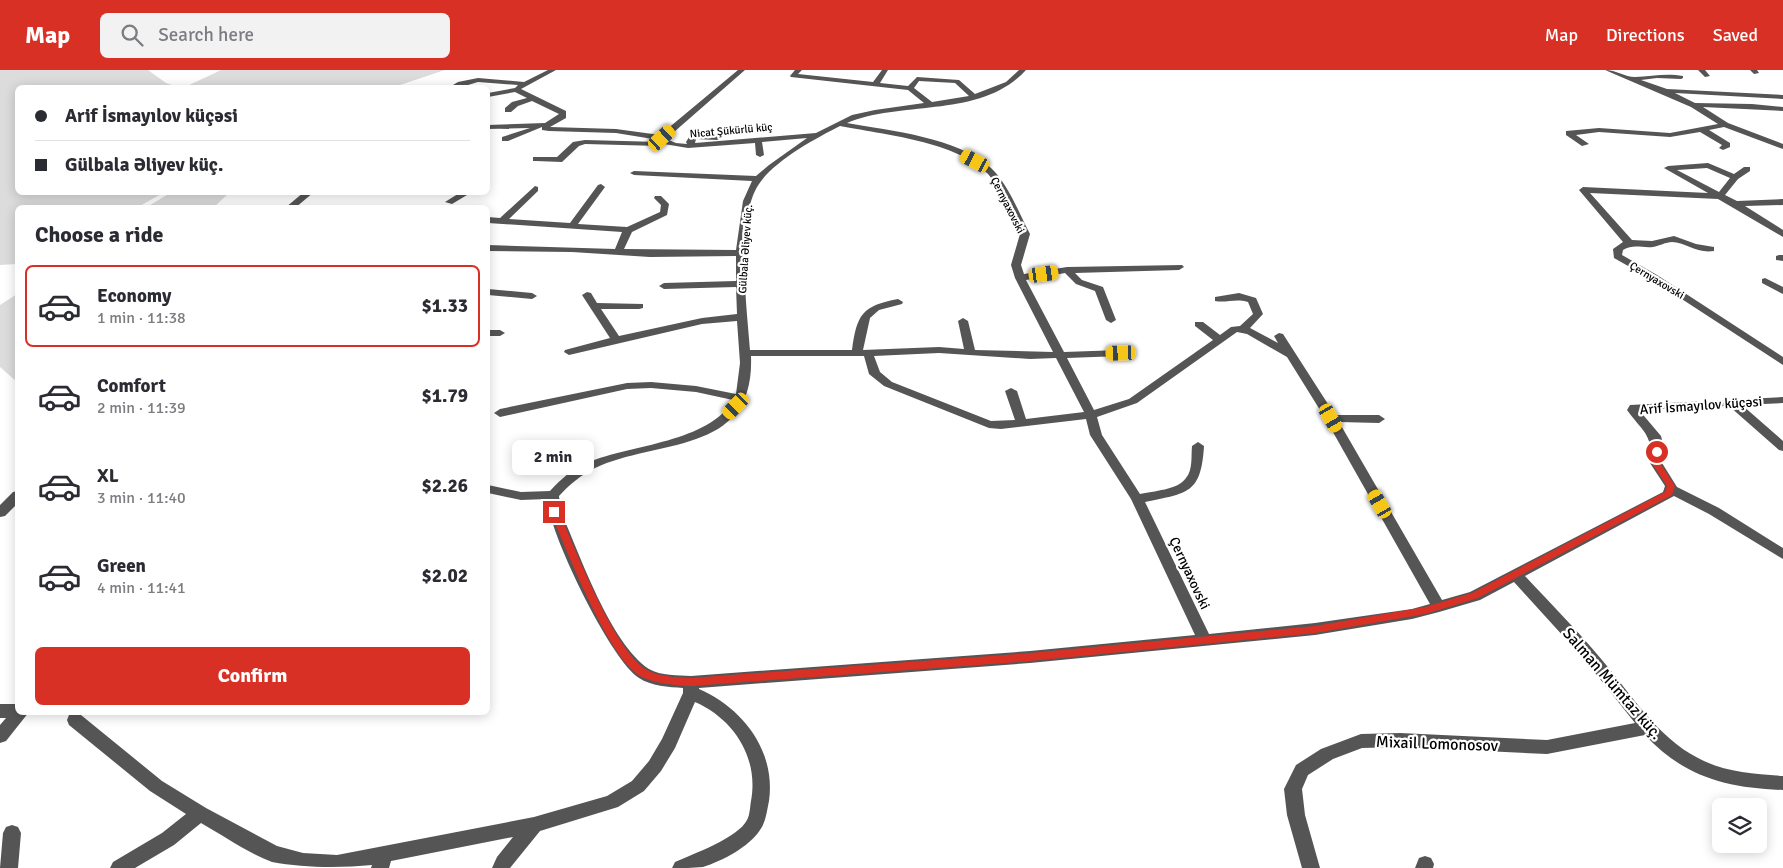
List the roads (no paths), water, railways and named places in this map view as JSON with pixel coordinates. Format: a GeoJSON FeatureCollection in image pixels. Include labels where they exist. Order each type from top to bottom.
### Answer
{"type":"FeatureCollection","features":[{"type":"Feature","properties":{"kind":"street"},"geometry":{"type":"LineString","coordinates":[[490,95],[516,90],[553,70]]}},
{"type":"Feature","properties":{"kind":"street","name":"Nicat Şükürlü küç"},"geometry":{"type":"LineString","coordinates":[[665,141],[742,70]]}},
{"type":"Feature","properties":{"kind":"street"},"geometry":{"type":"LineString","coordinates":[[799,70],[793,76],[910,88],[929,104]]}},
{"type":"Feature","properties":{"kind":"street"},"geometry":{"type":"LineString","coordinates":[[875,85],[885,70]]}},
{"type":"Feature","properties":{"kind":"street"},"geometry":{"type":"LineString","coordinates":[[1006,70],[1021,72]]}},
{"type":"Feature","properties":{"kind":"street"},"geometry":{"type":"LineString","coordinates":[[1608,70],[1664,91],[1694,105],[1725,125],[1766,139],[1783,148]]}},
{"type":"Feature","properties":{"kind":"street"},"geometry":{"type":"LineString","coordinates":[[634,173],[757,179],[838,124],[865,114],[974,97],[1000,90],[1021,72]]}},
{"type":"Feature","properties":{"kind":"street"},"geometry":{"type":"LineString","coordinates":[[1632,79],[1657,76],[1681,77]]}},
{"type":"Feature","properties":{"kind":"street"},"geometry":{"type":"LineString","coordinates":[[456,85],[476,78],[524,84]]}},
{"type":"Feature","properties":{"kind":"street"},"geometry":{"type":"LineString","coordinates":[[910,88],[917,79],[957,81],[974,97]]}},
{"type":"Feature","properties":{"kind":"street"},"geometry":{"type":"LineString","coordinates":[[1767,96],[1759,90],[1771,89]]}},
{"type":"Feature","properties":{"kind":"street"},"geometry":{"type":"LineString","coordinates":[[506,139],[546,126],[563,116],[563,113],[516,90]]}},
{"type":"Feature","properties":{"kind":"street"},"geometry":{"type":"LineString","coordinates":[[1664,91],[1783,97]]}},
{"type":"Feature","properties":{"kind":"street"},"geometry":{"type":"LineString","coordinates":[[490,100],[505,92]]}},
{"type":"Feature","properties":{"kind":"street"},"geometry":{"type":"LineString","coordinates":[[508,110],[515,104],[534,98]]}},
{"type":"Feature","properties":{"kind":"street"},"geometry":{"type":"LineString","coordinates":[[1694,105],[1752,106],[1783,109]]}},
{"type":"Feature","properties":{"kind":"street","name":"Çernyaxovski"},"geometry":{"type":"LineString","coordinates":[[838,124],[927,141],[966,156],[991,171],[1025,234],[1016,265],[1020,278],[1091,416],[1096,435],[1138,499],[1204,639]]}},
{"type":"Feature","properties":{"kind":"street"},"geometry":{"type":"LineString","coordinates":[[1585,144],[1569,133],[1599,130],[1670,134],[1725,125]]}},
{"type":"Feature","properties":{"kind":"street"},"geometry":{"type":"LineString","coordinates":[[490,127],[546,126],[616,131],[650,136],[665,141]]}},
{"type":"Feature","properties":{"kind":"street"},"geometry":{"type":"LineString","coordinates":[[1703,130],[1727,145],[1723,148]]}},
{"type":"Feature","properties":{"kind":"street","name":"Nicat Şükürlü küç"},"geometry":{"type":"LineString","coordinates":[[665,141],[692,145],[691,138],[698,136],[726,142],[820,135]]}},
{"type":"Feature","properties":{"kind":"street"},"geometry":{"type":"LineString","coordinates":[[607,143],[650,136]]}},
{"type":"Feature","properties":{"kind":"street"},"geometry":{"type":"LineString","coordinates":[[758,139],[760,155]]}},
{"type":"Feature","properties":{"kind":"street"},"geometry":{"type":"LineString","coordinates":[[1766,139],[1783,139]]}},
{"type":"Feature","properties":{"kind":"street"},"geometry":{"type":"LineString","coordinates":[[536,159],[559,160],[580,143],[665,141]]}},
{"type":"Feature","properties":{"kind":"street"},"geometry":{"type":"LineString","coordinates":[[1735,177],[1708,165],[1668,168],[1735,204],[1783,234]]}},
{"type":"Feature","properties":{"kind":"street"},"geometry":{"type":"LineString","coordinates":[[1720,196],[1735,177],[1748,169]]}},
{"type":"Feature","properties":{"kind":"street","name":"Gülbala Əliyev küç."},"geometry":{"type":"LineString","coordinates":[[553,495],[569,477],[588,468],[705,430],[727,416],[736,406],[740,398],[746,368],[741,284],[745,209],[757,179]]}},
{"type":"Feature","properties":{"kind":"street"},"geometry":{"type":"LineString","coordinates":[[572,226],[601,187]]}},
{"type":"Feature","properties":{"kind":"street"},"geometry":{"type":"LineString","coordinates":[[503,220],[535,189]]}},
{"type":"Feature","properties":{"kind":"street"},"geometry":{"type":"LineString","coordinates":[[1629,243],[1583,190],[1720,196]]}},
{"type":"Feature","properties":{"kind":"street"},"geometry":{"type":"LineString","coordinates":[[293,205],[306,195]]}},
{"type":"Feature","properties":{"kind":"street"},"geometry":{"type":"LineString","coordinates":[[442,195],[450,205],[464,195]]}},
{"type":"Feature","properties":{"kind":"street"},"geometry":{"type":"LineString","coordinates":[[490,220],[628,230],[664,213],[665,204],[658,198]]}},
{"type":"Feature","properties":{"kind":"street"},"geometry":{"type":"LineString","coordinates":[[1735,204],[1783,202]]}},
{"type":"Feature","properties":{"kind":"street"},"geometry":{"type":"LineString","coordinates":[[618,252],[628,230]]}},
{"type":"Feature","properties":{"kind":"street","name":"Çernyaxovski"},"geometry":{"type":"LineString","coordinates":[[1711,249],[1694,247],[1674,239],[1652,244],[1629,243],[1618,249],[1617,256],[1654,277],[1783,362]]}},
{"type":"Feature","properties":{"kind":"street"},"geometry":{"type":"LineString","coordinates":[[490,248],[742,253]]}},
{"type":"Feature","properties":{"kind":"street"},"geometry":{"type":"LineString","coordinates":[[1020,278],[1067,270],[1179,267]]}},
{"type":"Feature","properties":{"kind":"street"},"geometry":{"type":"LineString","coordinates":[[1067,270],[1079,282],[1099,289],[1111,320]]}},
{"type":"Feature","properties":{"kind":"street"},"geometry":{"type":"LineString","coordinates":[[1765,281],[1783,291]]}},
{"type":"Feature","properties":{"kind":"street"},"geometry":{"type":"LineString","coordinates":[[664,286],[741,284]]}},
{"type":"Feature","properties":{"kind":"street"},"geometry":{"type":"LineString","coordinates":[[490,292],[532,296]]}},
{"type":"Feature","properties":{"kind":"street"},"geometry":{"type":"LineString","coordinates":[[587,295],[616,340]]}},
{"type":"Feature","properties":{"kind":"street"},"geometry":{"type":"LineString","coordinates":[[1219,299],[1239,296],[1252,300],[1258,314],[1243,329]]}},
{"type":"Feature","properties":{"kind":"street"},"geometry":{"type":"LineString","coordinates":[[898,302],[878,305],[867,312],[862,322],[862,353],[875,374],[888,384],[989,424],[1001,425],[1091,416],[1133,401],[1235,329],[1243,329],[1291,355]]}},
{"type":"Feature","properties":{"kind":"street"},"geometry":{"type":"LineString","coordinates":[[594,306],[640,306]]}},
{"type":"Feature","properties":{"kind":"street"},"geometry":{"type":"LineString","coordinates":[[569,352],[702,321],[742,317]]}},
{"type":"Feature","properties":{"kind":"street"},"geometry":{"type":"LineString","coordinates":[[963,321],[970,353]]}},
{"type":"Feature","properties":{"kind":"street"},"geometry":{"type":"LineString","coordinates":[[1199,324],[1220,340]]}},
{"type":"Feature","properties":{"kind":"street"},"geometry":{"type":"LineString","coordinates":[[490,334],[500,333]]}},
{"type":"Feature","properties":{"kind":"street"},"geometry":{"type":"LineString","coordinates":[[1279,336],[1331,418],[1439,607]]}},
{"type":"Feature","properties":{"kind":"street"},"geometry":{"type":"LineString","coordinates":[[745,353],[862,353],[939,350],[970,353],[1059,355],[1121,353]]}},
{"type":"Feature","properties":{"kind":"street"},"geometry":{"type":"LineString","coordinates":[[500,413],[635,386],[696,390],[740,398]]}},
{"type":"Feature","properties":{"kind":"street"},"geometry":{"type":"LineString","coordinates":[[1010,391],[1022,423]]}},
{"type":"Feature","properties":{"kind":"street","name":"Arif İsmayılov küçəsi"},"geometry":{"type":"LineString","coordinates":[[1672,490],[1656,463],[1658,448],[1655,436],[1633,410],[1634,408],[1783,400]]}},
{"type":"Feature","properties":{"kind":"street"},"geometry":{"type":"LineString","coordinates":[[1731,402],[1783,447]]}},
{"type":"Feature","properties":{"kind":"street"},"geometry":{"type":"LineString","coordinates":[[1331,418],[1379,419]]}},
{"type":"Feature","properties":{"kind":"street"},"geometry":{"type":"LineString","coordinates":[[1138,499],[1178,489],[1190,482],[1195,470],[1198,446]]}},
{"type":"Feature","properties":{"kind":"street"},"geometry":{"type":"LineString","coordinates":[[490,489],[521,496],[553,495],[554,512],[613,639],[629,662],[645,674],[691,688],[705,697],[734,719],[750,741],[762,770],[762,797],[754,825],[725,849],[681,868]]}},
{"type":"Feature","properties":{"kind":"street"},"geometry":{"type":"LineString","coordinates":[[691,688],[1315,629],[1439,607],[1475,596],[1672,490],[1714,511],[1783,554]]}},
{"type":"Feature","properties":{"kind":"street"},"geometry":{"type":"LineString","coordinates":[[0,513],[15,498]]}},
{"type":"Feature","properties":{"kind":"street","name":"Salman Mümtaz küç."},"geometry":{"type":"LineString","coordinates":[[1514,574],[1562,624],[1649,727],[1685,758],[1707,770],[1743,781],[1783,783]]}},
{"type":"Feature","properties":{"kind":"street"},"geometry":{"type":"LineString","coordinates":[[74,720],[156,786],[200,814],[274,854],[336,866],[382,861],[534,825],[612,802],[638,786],[655,766],[669,744],[691,688]]}},
{"type":"Feature","properties":{"kind":"street"},"geometry":{"type":"LineString","coordinates":[[0,711],[15,712]]}},
{"type":"Feature","properties":{"kind":"street"},"geometry":{"type":"LineString","coordinates":[[0,736],[17,715]]}},
{"type":"Feature","properties":{"kind":"street","name":"Mixail Lomonosov"},"geometry":{"type":"LineString","coordinates":[[1311,868],[1296,815],[1293,789],[1302,770],[1327,754],[1361,741],[1400,740],[1547,747],[1649,727]]}},
{"type":"Feature","properties":{"kind":"street"},"geometry":{"type":"LineString","coordinates":[[119,868],[168,839],[200,814]]}},
{"type":"Feature","properties":{"kind":"street"},"geometry":{"type":"LineString","coordinates":[[502,868],[502,863],[534,825]]}},
{"type":"Feature","properties":{"kind":"street"},"geometry":{"type":"LineString","coordinates":[[9,868],[12,833]]}}]}
